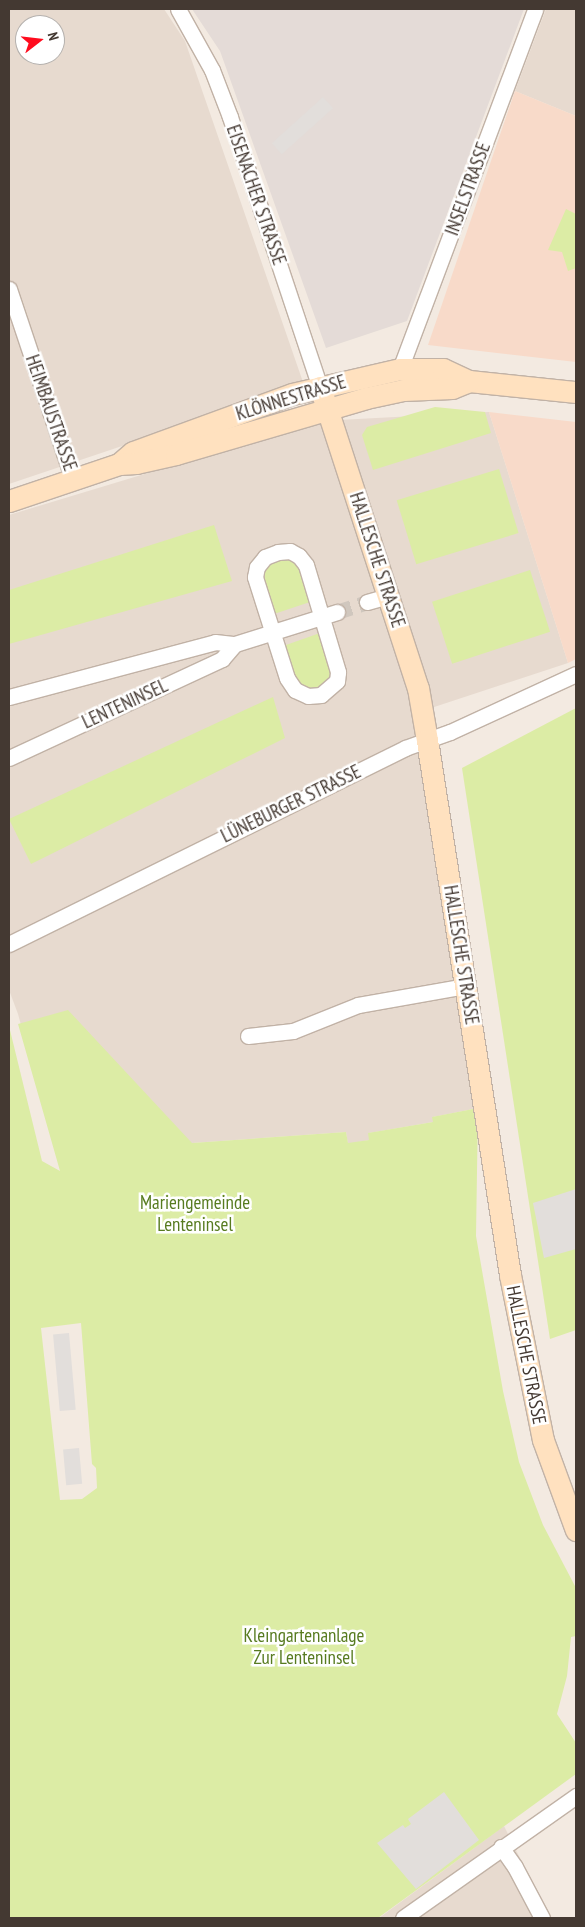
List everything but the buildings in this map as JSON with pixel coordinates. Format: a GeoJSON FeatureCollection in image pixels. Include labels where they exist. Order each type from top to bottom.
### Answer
{"type":"FeatureCollection","features":[{"type":"Feature","properties":{"kind":"main road","name":"KLÖNNESTRASSE"},"geometry":{"type":"LineString","coordinates":[[119,464],[133,452],[276,400],[320,387],[400,368],[443,369],[469,381],[576,392]]}},
{"type":"Feature","properties":{"kind":"main road","name":"KLÖNNESTRASSE"},"geometry":{"type":"LineString","coordinates":[[9,501],[119,464],[136,463],[176,454],[327,408],[403,390],[452,388],[469,381]]}},
{"type":"Feature","properties":{"kind":"main road","name":"HALLESCHE STRASSE"},"geometry":{"type":"LineString","coordinates":[[320,387],[418,688],[428,740],[510,1275],[541,1431],[576,1530]]}},
{"type":"Feature","properties":{"kind":"street","name":"EISENACHER STRASSE"},"geometry":{"type":"LineString","coordinates":[[178,9],[209,63],[230,117],[320,387]]}},
{"type":"Feature","properties":{"kind":"street","name":"INSELSTRASSE"},"geometry":{"type":"LineString","coordinates":[[400,368],[534,9]]}},
{"type":"Feature","properties":{"kind":"street","name":"HEIMBAUSTRASSE"},"geometry":{"type":"LineString","coordinates":[[9,289],[73,480]]}},
{"type":"Feature","properties":{"kind":"street"},"geometry":{"type":"LineString","coordinates":[[290,551],[299,556],[306,565],[321,617],[338,672],[337,681],[321,695],[308,696],[295,690],[287,678],[272,633],[255,577],[257,567],[265,558],[278,552],[290,551]]}},
{"type":"Feature","properties":{"kind":"street"},"geometry":{"type":"LineString","coordinates":[[367,602],[388,596]]}},
{"type":"Feature","properties":{"kind":"street","name":"LENTENINSEL"},"geometry":{"type":"LineString","coordinates":[[9,697],[215,642],[235,644],[336,612]]}},
{"type":"Feature","properties":{"kind":"street","name":"LENTENINSEL"},"geometry":{"type":"LineString","coordinates":[[9,758],[222,659],[235,644]]}},
{"type":"Feature","properties":{"kind":"street","name":"LÜNEBURGER STRASSE"},"geometry":{"type":"LineString","coordinates":[[9,944],[405,748],[450,732],[576,674]]}},
{"type":"Feature","properties":{"kind":"street"},"geometry":{"type":"LineString","coordinates":[[248,1036],[293,1031],[358,1005],[466,986]]}},
{"type":"Feature","properties":{"kind":"street"},"geometry":{"type":"LineString","coordinates":[[402,1918],[576,1796]]}},
{"type":"Feature","properties":{"kind":"street"},"geometry":{"type":"LineString","coordinates":[[501,1848],[515,1867],[542,1918]]}},
{"type":"Feature","properties":{"kind":"shaded area"},"geometry":{"type":"Polygon","coordinates":[[[9,9],[164,9],[185,41],[304,385],[9,484],[9,9]]]}},
{"type":"Feature","properties":{"kind":"shaded area"},"geometry":{"type":"Polygon","coordinates":[[[192,9],[524,9],[407,321],[326,348],[220,51],[192,9]]]}},
{"type":"Feature","properties":{"kind":"shaded area"},"geometry":{"type":"Polygon","coordinates":[[[546,9],[576,9],[576,116],[515,91],[546,9]]]}},
{"type":"Feature","properties":{"kind":"shaded area"},"geometry":{"type":"Polygon","coordinates":[[[515,91],[576,116],[576,362],[428,345],[515,91]]]}},
{"type":"Feature","properties":{"kind":"shaded area"},"geometry":{"type":"Polygon","coordinates":[[[323,97],[333,108],[282,154],[272,143],[323,97]]]}},
{"type":"Feature","properties":{"kind":"shaded area"},"geometry":{"type":"Polygon","coordinates":[[[489,412],[568,663],[416,713],[478,1108],[433,1117],[433,1122],[369,1133],[369,1140],[348,1144],[346,1132],[192,1143],[61,1171],[18,1014],[9,990],[9,515],[320,421],[489,412]]]}},
{"type":"Feature","properties":{"kind":"shaded area"},"geometry":{"type":"Polygon","coordinates":[[[489,412],[576,422],[576,659],[568,663],[489,412]]]}},
{"type":"Feature","properties":{"kind":"shaded area"},"geometry":{"type":"Polygon","coordinates":[[[576,1189],[576,1249],[544,1258],[533,1203],[576,1189]]]}},
{"type":"Feature","properties":{"kind":"shaded area"},"geometry":{"type":"Polygon","coordinates":[[[69,1333],[76,1410],[60,1411],[53,1334],[69,1333]]]}},
{"type":"Feature","properties":{"kind":"shaded area"},"geometry":{"type":"Polygon","coordinates":[[[79,1448],[82,1484],[66,1485],[63,1449],[79,1448]]]}},
{"type":"Feature","properties":{"kind":"shaded area"},"geometry":{"type":"Polygon","coordinates":[[[444,1792],[479,1840],[416,1889],[377,1843],[403,1825],[405,1828],[411,1824],[408,1819],[444,1792]]]}},
{"type":"Feature","properties":{"kind":"shaded area"},"geometry":{"type":"Polygon","coordinates":[[[504,1826],[550,1918],[379,1918],[504,1826]]]}},
{"type":"Feature","properties":{"kind":"green space"},"geometry":{"type":"Polygon","coordinates":[[[566,209],[576,214],[576,268],[568,271],[562,252],[548,250],[566,209]]]}},
{"type":"Feature","properties":{"kind":"green space"},"geometry":{"type":"Polygon","coordinates":[[[435,407],[485,412],[491,433],[373,470],[362,435],[367,427],[435,407]]]}},
{"type":"Feature","properties":{"kind":"green space"},"geometry":{"type":"Polygon","coordinates":[[[499,469],[519,533],[416,564],[397,500],[499,469]]]}},
{"type":"Feature","properties":{"kind":"green space"},"geometry":{"type":"Polygon","coordinates":[[[214,525],[232,581],[9,644],[9,590],[214,525]]]}},
{"type":"Feature","properties":{"kind":"green space"},"geometry":{"type":"Polygon","coordinates":[[[280,558],[290,559],[303,570],[310,602],[274,614],[262,584],[263,572],[269,563],[280,558]]]}},
{"type":"Feature","properties":{"kind":"green space"},"geometry":{"type":"Polygon","coordinates":[[[530,570],[550,632],[452,664],[432,602],[530,570]]]}},
{"type":"Feature","properties":{"kind":"green space"},"geometry":{"type":"Polygon","coordinates":[[[320,633],[332,674],[328,682],[321,688],[309,690],[298,686],[283,650],[286,645],[320,633]]]}},
{"type":"Feature","properties":{"kind":"green space"},"geometry":{"type":"Polygon","coordinates":[[[273,697],[285,738],[31,864],[9,819],[273,697]]]}},
{"type":"Feature","properties":{"kind":"green space"},"geometry":{"type":"Polygon","coordinates":[[[576,708],[576,1330],[550,1339],[462,768],[576,708]]]}},
{"type":"Feature","properties":{"kind":"green space","name":"Kleingartenanlage Zur Lenteninsel"},"geometry":{"type":"Polygon","coordinates":[[[68,1010],[192,1143],[346,1132],[348,1143],[369,1140],[368,1133],[433,1122],[432,1117],[478,1108],[476,1236],[503,1391],[519,1462],[543,1525],[576,1588],[576,1636],[571,1637],[567,1676],[557,1714],[576,1743],[576,1774],[378,1918],[9,1918],[9,1026],[42,1161],[60,1171],[18,1024],[68,1010]],[[81,1323],[41,1328],[60,1500],[82,1499],[97,1488],[96,1468],[92,1464],[81,1323]]]}},
{"type":"Feature","properties":{"kind":"tunnel"},"geometry":{"type":"LineString","coordinates":[[337,612],[367,602]]}},
{"type":"Feature","properties":{"kind":"park label","name":"Mariengemeinde Lenteninsel"},"geometry":{"type":"Point","coordinates":[195,1214]}}]}
